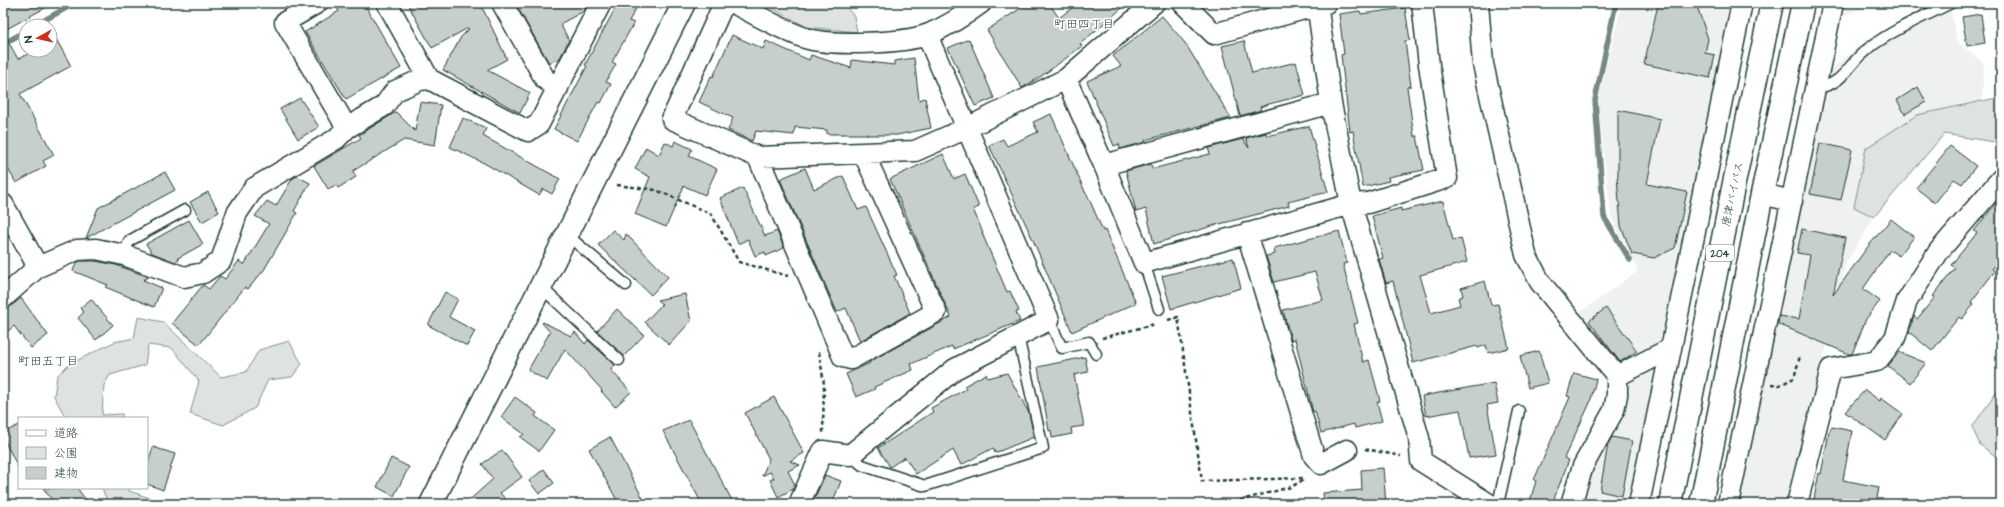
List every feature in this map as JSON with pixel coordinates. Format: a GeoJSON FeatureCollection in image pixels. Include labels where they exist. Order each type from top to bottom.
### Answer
{"type":"FeatureCollection","features":[{"type":"Feature","properties":{"kind":"main road"},"geometry":{"type":"LineString","coordinates":[[431,504],[684,3]]}},
{"type":"Feature","properties":{"kind":"main road","name":"唐津バイパス"},"geometry":{"type":"LineString","coordinates":[[1670,504],[1733,188],[1772,3]]}},
{"type":"Feature","properties":{"kind":"main road","name":"204"},"geometry":{"type":"LineString","coordinates":[[1701,504],[1762,194],[1803,3]]}},
{"type":"Feature","properties":{"kind":"street"},"geometry":{"type":"LineString","coordinates":[[317,3],[285,22],[347,128]]}},
{"type":"Feature","properties":{"kind":"street"},"geometry":{"type":"LineString","coordinates":[[387,3],[429,79],[528,131],[539,124],[601,3]]}},
{"type":"Feature","properties":{"kind":"street"},"geometry":{"type":"LineString","coordinates":[[502,3],[545,78],[558,88]]}},
{"type":"Feature","properties":{"kind":"street"},"geometry":{"type":"LineString","coordinates":[[724,3],[672,120],[758,157],[914,151],[967,128],[1066,79],[1154,3]]}},
{"type":"Feature","properties":{"kind":"street"},"geometry":{"type":"LineString","coordinates":[[733,3],[805,38],[849,43],[884,42],[927,35],[965,16],[981,3]]}},
{"type":"Feature","properties":{"kind":"street"},"geometry":{"type":"LineString","coordinates":[[1183,3],[1214,34],[1320,3],[1330,102],[1351,204],[1418,438],[1421,461],[1489,504]]}},
{"type":"Feature","properties":{"kind":"street"},"geometry":{"type":"LineString","coordinates":[[1066,79],[1104,165],[1144,263],[1351,204],[1368,203],[1447,178],[1429,65],[1422,3]]}},
{"type":"Feature","properties":{"kind":"street"},"geometry":{"type":"LineString","coordinates":[[1478,3],[1483,64],[1526,255],[1540,282],[1617,376],[1617,395],[1614,410],[1583,466],[1571,504]]}},
{"type":"Feature","properties":{"kind":"street"},"geometry":{"type":"LineString","coordinates":[[1639,504],[1742,3]]}},
{"type":"Feature","properties":{"kind":"street"},"geometry":{"type":"LineString","coordinates":[[1728,504],[1755,383],[1814,89],[1833,3]]}},
{"type":"Feature","properties":{"kind":"street"},"geometry":{"type":"LineString","coordinates":[[799,504],[823,452],[850,455],[955,369],[1049,320],[927,35]]}},
{"type":"Feature","properties":{"kind":"street"},"geometry":{"type":"LineString","coordinates":[[3,298],[38,267],[77,250],[96,249],[124,255],[184,277],[203,273],[221,261],[237,213],[254,188],[336,139],[347,128],[384,106],[395,92],[420,80],[429,79]]}},
{"type":"Feature","properties":{"kind":"street"},"geometry":{"type":"LineString","coordinates":[[1104,165],[1330,102]]}},
{"type":"Feature","properties":{"kind":"street"},"geometry":{"type":"LineString","coordinates":[[758,157],[843,358],[851,359],[936,312],[864,154]]}},
{"type":"Feature","properties":{"kind":"street"},"geometry":{"type":"LineString","coordinates":[[1797,504],[1831,369],[1877,361],[1895,338],[1907,301],[1939,251],[2001,179]]}},
{"type":"Feature","properties":{"kind":"street"},"geometry":{"type":"LineString","coordinates":[[1705,182],[1733,188]]}},
{"type":"Feature","properties":{"kind":"street"},"geometry":{"type":"LineString","coordinates":[[1762,194],[1792,201]]}},
{"type":"Feature","properties":{"kind":"street"},"geometry":{"type":"LineString","coordinates":[[3,204],[38,267]]}},
{"type":"Feature","properties":{"kind":"street"},"geometry":{"type":"LineString","coordinates":[[1247,234],[1314,456],[1321,464],[1347,450]]}},
{"type":"Feature","properties":{"kind":"street"},"geometry":{"type":"LineString","coordinates":[[1617,376],[1670,350]]}},
{"type":"Feature","properties":{"kind":"lane"},"geometry":{"type":"LineString","coordinates":[[1814,89],[1826,87],[1839,81],[1868,48],[1899,29],[1951,3]]}},
{"type":"Feature","properties":{"kind":"lane"},"geometry":{"type":"LineString","coordinates":[[124,255],[129,241],[185,210]]}},
{"type":"Feature","properties":{"kind":"lane"},"geometry":{"type":"LineString","coordinates":[[567,235],[626,285]]}},
{"type":"Feature","properties":{"kind":"lane"},"geometry":{"type":"LineString","coordinates":[[1144,263],[1159,309]]}},
{"type":"Feature","properties":{"kind":"lane"},"geometry":{"type":"LineString","coordinates":[[541,287],[619,360]]}},
{"type":"Feature","properties":{"kind":"lane"},"geometry":{"type":"LineString","coordinates":[[1049,320],[1062,348],[1089,342],[1096,354]]}},
{"type":"Feature","properties":{"kind":"lane"},"geometry":{"type":"LineString","coordinates":[[850,455],[862,464],[925,486],[1043,448],[1018,336]]}},
{"type":"Feature","properties":{"kind":"lane"},"geometry":{"type":"LineString","coordinates":[[1498,504],[1519,411]]}},
{"type":"Feature","properties":{"kind":"path"},"geometry":{"type":"LineString","coordinates":[[617,184],[656,190],[711,214],[739,262],[793,278]]}},
{"type":"Feature","properties":{"kind":"path"},"geometry":{"type":"LineString","coordinates":[[1163,321],[1178,317],[1202,481],[1305,478]]}},
{"type":"Feature","properties":{"kind":"path"},"geometry":{"type":"LineString","coordinates":[[1089,342],[1156,323]]}},
{"type":"Feature","properties":{"kind":"path"},"geometry":{"type":"LineString","coordinates":[[818,346],[824,384],[823,452]]}},
{"type":"Feature","properties":{"kind":"path"},"geometry":{"type":"LineString","coordinates":[[1755,383],[1780,385],[1794,378],[1800,356]]}},
{"type":"Feature","properties":{"kind":"path"},"geometry":{"type":"LineString","coordinates":[[1347,450],[1370,449],[1421,461]]}},
{"type":"Feature","properties":{"kind":"path"},"geometry":{"type":"LineString","coordinates":[[1226,504],[1291,487],[1317,470],[1321,464]]}},
{"type":"Feature","properties":{"kind":"shaded area"},"geometry":{"type":"Polygon","coordinates":[[[1622,3],[1733,3],[1659,346],[1628,504],[1565,504],[1613,405],[1612,384],[1593,352],[1579,313],[1638,271],[1611,216],[1598,101],[1622,3]]]}},
{"type":"Feature","properties":{"kind":"shaded area"},"geometry":{"type":"Polygon","coordinates":[[[1844,3],[1874,3],[1841,17],[1844,3]]]}},
{"type":"Feature","properties":{"kind":"shaded area"},"geometry":{"type":"Polygon","coordinates":[[[1931,3],[1949,3],[1957,41],[1984,64],[1982,100],[1917,115],[1854,207],[1874,217],[1845,265],[1790,504],[1738,504],[1829,71],[1863,43],[1931,3]]]}},
{"type":"Feature","properties":{"kind":"green space"},"geometry":{"type":"Polygon","coordinates":[[[762,3],[843,3],[854,16],[857,32],[807,27],[762,3]]]}},
{"type":"Feature","properties":{"kind":"green space"},"geometry":{"type":"Polygon","coordinates":[[[2001,97],[2001,143],[1944,134],[1874,217],[1854,207],[1866,148],[1917,115],[2001,97]]]}},
{"type":"Feature","properties":{"kind":"green space"},"geometry":{"type":"Polygon","coordinates":[[[138,317],[163,322],[221,377],[246,372],[259,350],[289,341],[302,364],[292,377],[268,380],[255,408],[223,425],[190,414],[199,381],[172,348],[148,345],[145,365],[110,375],[104,385],[102,415],[122,414],[123,417],[65,417],[54,396],[57,376],[68,365],[114,342],[134,338],[138,317]]]}},
{"type":"Feature","properties":{"kind":"green space"},"geometry":{"type":"Polygon","coordinates":[[[2001,386],[2001,460],[1980,445],[1972,427],[2001,386]]]}},
{"type":"Feature","properties":{"kind":"green space"},"geometry":{"type":"Polygon","coordinates":[[[102,489],[129,489],[129,491],[168,504],[108,504],[102,489]]]}},
{"type":"Feature","properties":{"kind":"building"},"geometry":{"type":"Polygon","coordinates":[[[11,3],[54,3],[27,18],[18,18],[18,23],[3,31],[3,7],[11,3]]]}},
{"type":"Feature","properties":{"kind":"building"},"geometry":{"type":"Polygon","coordinates":[[[347,3],[364,3],[401,68],[346,99],[305,32],[339,11],[337,8],[347,3]]]}},
{"type":"Feature","properties":{"kind":"building"},"geometry":{"type":"Polygon","coordinates":[[[407,3],[480,3],[507,59],[487,70],[530,93],[520,113],[443,70],[461,37],[469,29],[468,28],[432,48],[407,3]]]}},
{"type":"Feature","properties":{"kind":"building"},"geometry":{"type":"Polygon","coordinates":[[[515,3],[588,3],[584,11],[560,24],[569,40],[560,58],[549,63],[515,3]]]}},
{"type":"Feature","properties":{"kind":"building"},"geometry":{"type":"Polygon","coordinates":[[[618,3],[639,3],[629,21],[634,23],[612,62],[616,64],[606,82],[611,84],[601,103],[598,102],[577,141],[554,129],[587,66],[585,65],[618,3]]]}},
{"type":"Feature","properties":{"kind":"building"},"geometry":{"type":"Polygon","coordinates":[[[1017,3],[1049,3],[1059,18],[1078,3],[1128,3],[1080,44],[1082,46],[1046,73],[1022,88],[987,30],[1021,8],[1017,3]]]}},
{"type":"Feature","properties":{"kind":"building"},"geometry":{"type":"Polygon","coordinates":[[[1665,3],[1696,3],[1708,39],[1705,53],[1715,55],[1710,78],[1644,64],[1658,5],[1665,3]]]}},
{"type":"Feature","properties":{"kind":"building"},"geometry":{"type":"Polygon","coordinates":[[[1405,8],[1410,40],[1405,41],[1411,86],[1407,87],[1414,136],[1417,136],[1424,170],[1388,177],[1389,181],[1363,187],[1353,131],[1350,132],[1341,55],[1344,54],[1339,14],[1360,11],[1361,14],[1405,8]]]}},
{"type":"Feature","properties":{"kind":"building"},"geometry":{"type":"Polygon","coordinates":[[[1981,14],[1985,43],[1967,46],[1962,17],[1981,14]]]}},
{"type":"Feature","properties":{"kind":"building"},"geometry":{"type":"Polygon","coordinates":[[[1162,16],[1185,43],[1231,118],[1145,140],[1146,142],[1120,149],[1119,144],[1114,146],[1087,81],[1121,66],[1113,56],[1162,16]]]}},
{"type":"Feature","properties":{"kind":"building"},"geometry":{"type":"Polygon","coordinates":[[[3,32],[18,59],[58,58],[58,42],[71,66],[20,94],[54,155],[43,161],[46,166],[16,183],[3,160],[3,32]]]}},
{"type":"Feature","properties":{"kind":"building"},"geometry":{"type":"Polygon","coordinates":[[[732,35],[763,49],[766,41],[809,60],[811,55],[851,68],[852,60],[894,65],[894,61],[914,58],[919,100],[925,98],[931,128],[897,135],[867,135],[827,134],[827,130],[795,127],[794,135],[756,131],[752,141],[728,130],[733,118],[699,102],[711,76],[713,77],[732,35]]]}},
{"type":"Feature","properties":{"kind":"building"},"geometry":{"type":"Polygon","coordinates":[[[969,39],[994,98],[975,106],[948,48],[969,39]]]}},
{"type":"Feature","properties":{"kind":"building"},"geometry":{"type":"Polygon","coordinates":[[[1244,41],[1252,73],[1296,62],[1305,95],[1269,104],[1260,107],[1261,110],[1240,116],[1222,46],[1244,41]]]}},
{"type":"Feature","properties":{"kind":"building"},"geometry":{"type":"Polygon","coordinates":[[[1918,87],[1926,102],[1905,114],[1897,100],[1918,87]]]}},
{"type":"Feature","properties":{"kind":"building"},"geometry":{"type":"Polygon","coordinates":[[[300,98],[319,127],[298,139],[280,109],[300,98]]]}},
{"type":"Feature","properties":{"kind":"building"},"geometry":{"type":"Polygon","coordinates":[[[420,102],[441,105],[435,145],[404,140],[353,171],[356,177],[338,188],[336,185],[328,189],[314,166],[361,138],[359,135],[396,112],[415,131],[420,102]]]}},
{"type":"Feature","properties":{"kind":"building"},"geometry":{"type":"Polygon","coordinates":[[[1618,110],[1660,119],[1647,184],[1687,192],[1675,248],[1654,258],[1632,254],[1621,226],[1617,177],[1618,178],[1618,110]]]}},
{"type":"Feature","properties":{"kind":"building"},"geometry":{"type":"Polygon","coordinates":[[[1051,114],[1103,231],[1105,230],[1136,303],[1072,332],[1033,240],[989,145],[1003,139],[1007,146],[1038,132],[1033,122],[1051,114]]]}},
{"type":"Feature","properties":{"kind":"building"},"geometry":{"type":"Polygon","coordinates":[[[463,118],[486,128],[483,136],[560,179],[552,194],[543,189],[539,195],[484,163],[450,147],[463,118]]]}},
{"type":"Feature","properties":{"kind":"building"},"geometry":{"type":"Polygon","coordinates":[[[1309,126],[1328,192],[1288,202],[1289,206],[1212,226],[1154,244],[1146,209],[1136,212],[1126,171],[1151,164],[1152,169],[1210,154],[1208,148],[1243,139],[1249,148],[1246,138],[1266,133],[1267,136],[1309,126]]]}},
{"type":"Feature","properties":{"kind":"building"},"geometry":{"type":"Polygon","coordinates":[[[675,141],[692,149],[689,156],[717,169],[705,195],[684,186],[666,227],[635,214],[650,177],[635,169],[646,147],[659,155],[665,142],[673,146],[675,141]]]}},
{"type":"Feature","properties":{"kind":"building"},"geometry":{"type":"Polygon","coordinates":[[[1820,143],[1852,150],[1841,200],[1810,194],[1820,143]]]}},
{"type":"Feature","properties":{"kind":"building"},"geometry":{"type":"Polygon","coordinates":[[[1950,146],[1976,166],[1962,184],[1954,179],[1935,203],[1916,188],[1950,146]]]}},
{"type":"Feature","properties":{"kind":"building"},"geometry":{"type":"Polygon","coordinates":[[[943,154],[954,179],[965,174],[979,207],[973,209],[1007,292],[1010,291],[1019,311],[1016,312],[1020,321],[953,349],[952,346],[911,364],[913,370],[874,387],[875,389],[856,397],[846,374],[870,363],[869,362],[951,317],[890,179],[943,154]]]}},
{"type":"Feature","properties":{"kind":"building"},"geometry":{"type":"Polygon","coordinates":[[[805,168],[814,189],[843,176],[858,210],[866,207],[897,275],[894,276],[910,313],[860,341],[846,308],[837,312],[780,179],[805,168]]]}},
{"type":"Feature","properties":{"kind":"building"},"geometry":{"type":"Polygon","coordinates":[[[165,172],[175,190],[86,238],[98,208],[165,172]]]}},
{"type":"Feature","properties":{"kind":"building"},"geometry":{"type":"Polygon","coordinates":[[[297,176],[310,183],[294,211],[297,213],[264,270],[248,289],[245,287],[199,345],[172,323],[203,285],[209,289],[220,276],[225,279],[239,261],[244,265],[269,224],[255,216],[267,201],[276,206],[292,179],[297,176]]]}},
{"type":"Feature","properties":{"kind":"building"},"geometry":{"type":"Polygon","coordinates":[[[743,188],[765,236],[777,231],[784,248],[766,256],[765,252],[755,256],[748,239],[738,244],[720,198],[743,188]]]}},
{"type":"Feature","properties":{"kind":"building"},"geometry":{"type":"Polygon","coordinates":[[[208,192],[219,212],[202,222],[190,202],[208,192]]]}},
{"type":"Feature","properties":{"kind":"building"},"geometry":{"type":"Polygon","coordinates":[[[2001,197],[2001,258],[1992,269],[1995,271],[1971,302],[1974,304],[1962,319],[1959,317],[1932,351],[1909,332],[1914,316],[1917,319],[1935,297],[1933,296],[1955,268],[1951,265],[1977,233],[1974,231],[2001,197]]]}},
{"type":"Feature","properties":{"kind":"building"},"geometry":{"type":"Polygon","coordinates":[[[1443,201],[1453,240],[1461,238],[1467,262],[1420,275],[1431,313],[1460,305],[1458,298],[1463,296],[1461,288],[1485,281],[1491,305],[1498,304],[1509,348],[1488,353],[1486,345],[1478,348],[1477,346],[1413,363],[1393,281],[1386,283],[1379,259],[1383,258],[1372,216],[1401,208],[1401,211],[1443,201]]]}},
{"type":"Feature","properties":{"kind":"building"},"geometry":{"type":"Polygon","coordinates":[[[1891,219],[1914,237],[1899,256],[1890,250],[1863,289],[1880,301],[1866,319],[1852,354],[1778,324],[1779,316],[1799,319],[1810,255],[1797,253],[1802,229],[1845,238],[1833,295],[1866,249],[1891,219]]]}},
{"type":"Feature","properties":{"kind":"building"},"geometry":{"type":"Polygon","coordinates":[[[189,220],[203,244],[178,258],[179,259],[175,262],[152,253],[146,244],[189,220]]]}},
{"type":"Feature","properties":{"kind":"building"},"geometry":{"type":"Polygon","coordinates":[[[613,230],[624,240],[626,234],[668,277],[651,295],[598,245],[613,230]]]}},
{"type":"Feature","properties":{"kind":"building"},"geometry":{"type":"Polygon","coordinates":[[[1339,231],[1347,263],[1343,264],[1358,323],[1354,324],[1363,362],[1369,360],[1380,401],[1377,402],[1382,421],[1355,428],[1354,424],[1321,433],[1315,411],[1313,412],[1295,339],[1291,340],[1283,310],[1323,300],[1315,272],[1274,282],[1266,256],[1275,254],[1274,248],[1339,231]]]}},
{"type":"Feature","properties":{"kind":"building"},"geometry":{"type":"Polygon","coordinates":[[[1233,258],[1241,288],[1171,309],[1162,276],[1233,258]]]}},
{"type":"Feature","properties":{"kind":"building"},"geometry":{"type":"Polygon","coordinates":[[[80,261],[95,261],[116,265],[149,277],[143,280],[162,288],[154,307],[105,287],[108,285],[73,271],[76,263],[80,261]]]}},
{"type":"Feature","properties":{"kind":"building"},"geometry":{"type":"Polygon","coordinates":[[[445,292],[458,299],[449,317],[475,331],[467,346],[428,325],[445,292]]]}},
{"type":"Feature","properties":{"kind":"building"},"geometry":{"type":"Polygon","coordinates":[[[685,294],[691,321],[669,345],[645,322],[662,304],[657,300],[685,294]]]}},
{"type":"Feature","properties":{"kind":"building"},"geometry":{"type":"Polygon","coordinates":[[[21,298],[48,335],[31,348],[14,326],[3,335],[3,310],[10,307],[21,298]]]}},
{"type":"Feature","properties":{"kind":"building"},"geometry":{"type":"Polygon","coordinates":[[[91,299],[113,325],[96,340],[78,318],[84,312],[80,308],[91,299]]]}},
{"type":"Feature","properties":{"kind":"building"},"geometry":{"type":"Polygon","coordinates":[[[1606,308],[1637,351],[1620,362],[1589,321],[1606,308]]]}},
{"type":"Feature","properties":{"kind":"building"},"geometry":{"type":"Polygon","coordinates":[[[617,309],[644,335],[624,356],[597,331],[617,309]]]}},
{"type":"Feature","properties":{"kind":"building"},"geometry":{"type":"Polygon","coordinates":[[[543,322],[571,336],[575,332],[585,344],[588,340],[615,365],[611,370],[631,392],[615,407],[601,391],[602,390],[565,349],[547,381],[528,370],[550,332],[542,323],[543,322]]]}},
{"type":"Feature","properties":{"kind":"building"},"geometry":{"type":"Polygon","coordinates":[[[1539,351],[1548,383],[1528,388],[1520,356],[1539,351]]]}},
{"type":"Feature","properties":{"kind":"building"},"geometry":{"type":"Polygon","coordinates":[[[1899,352],[1926,363],[1910,383],[1888,366],[1899,352]]]}},
{"type":"Feature","properties":{"kind":"building"},"geometry":{"type":"Polygon","coordinates":[[[1085,357],[1088,372],[1074,375],[1084,426],[1071,428],[1072,434],[1052,438],[1051,430],[1049,431],[1038,367],[1085,357]]]}},
{"type":"Feature","properties":{"kind":"building"},"geometry":{"type":"Polygon","coordinates":[[[1007,373],[1029,413],[1034,437],[995,453],[993,448],[961,465],[953,450],[916,474],[905,457],[890,467],[878,448],[933,412],[931,408],[966,389],[964,386],[986,374],[988,378],[1007,373]]]}},
{"type":"Feature","properties":{"kind":"building"},"geometry":{"type":"Polygon","coordinates":[[[1574,373],[1596,379],[1590,403],[1564,458],[1569,460],[1552,504],[1529,504],[1536,481],[1534,480],[1570,397],[1567,396],[1574,373]]]}},
{"type":"Feature","properties":{"kind":"building"},"geometry":{"type":"Polygon","coordinates":[[[1494,383],[1498,403],[1487,405],[1496,454],[1469,458],[1460,410],[1426,416],[1422,396],[1494,383]]]}},
{"type":"Feature","properties":{"kind":"building"},"geometry":{"type":"Polygon","coordinates":[[[1865,390],[1880,401],[1881,398],[1903,414],[1885,440],[1845,412],[1865,390]]]}},
{"type":"Feature","properties":{"kind":"building"},"geometry":{"type":"Polygon","coordinates":[[[515,397],[537,413],[535,416],[554,430],[539,451],[520,437],[524,434],[501,417],[515,397]]]}},
{"type":"Feature","properties":{"kind":"building"},"geometry":{"type":"Polygon","coordinates":[[[774,397],[804,453],[790,461],[800,465],[788,471],[795,485],[793,489],[778,497],[770,480],[774,478],[770,472],[762,476],[769,459],[745,413],[774,397]]]}},
{"type":"Feature","properties":{"kind":"building"},"geometry":{"type":"Polygon","coordinates":[[[689,420],[734,504],[702,504],[663,431],[689,420]]]}},
{"type":"Feature","properties":{"kind":"building"},"geometry":{"type":"Polygon","coordinates":[[[18,426],[18,467],[3,438],[3,433],[18,426]]]}},
{"type":"Feature","properties":{"kind":"building"},"geometry":{"type":"Polygon","coordinates":[[[1832,427],[1852,431],[1843,480],[1879,487],[1876,504],[1813,504],[1819,473],[1821,474],[1829,432],[1832,427]]]}},
{"type":"Feature","properties":{"kind":"building"},"geometry":{"type":"Polygon","coordinates":[[[610,437],[646,504],[619,504],[589,449],[610,437]]]}},
{"type":"Feature","properties":{"kind":"building"},"geometry":{"type":"Polygon","coordinates":[[[1612,437],[1632,441],[1622,496],[1600,491],[1608,444],[1612,437]]]}},
{"type":"Feature","properties":{"kind":"building"},"geometry":{"type":"Polygon","coordinates":[[[153,447],[175,454],[163,490],[148,484],[148,463],[153,447]]]}},
{"type":"Feature","properties":{"kind":"building"},"geometry":{"type":"Polygon","coordinates":[[[502,450],[522,477],[500,493],[510,504],[465,504],[493,479],[482,464],[502,450]]]}},
{"type":"Feature","properties":{"kind":"building"},"geometry":{"type":"Polygon","coordinates":[[[391,458],[409,467],[394,496],[377,487],[391,458]]]}},
{"type":"Feature","properties":{"kind":"building"},"geometry":{"type":"Polygon","coordinates":[[[1383,468],[1386,504],[1324,504],[1323,493],[1362,490],[1361,470],[1383,468]]]}},
{"type":"Feature","properties":{"kind":"building"},"geometry":{"type":"Polygon","coordinates":[[[544,469],[554,483],[539,494],[529,481],[544,469]]]}},
{"type":"Feature","properties":{"kind":"building"},"geometry":{"type":"Polygon","coordinates":[[[825,475],[841,481],[832,504],[812,504],[825,475]]]}},
{"type":"Feature","properties":{"kind":"building"},"geometry":{"type":"Polygon","coordinates":[[[44,489],[78,489],[89,504],[55,504],[44,489]]]}},
{"type":"Feature","properties":{"kind":"waterway"},"geometry":{"type":"LineString","coordinates":[[48,18],[75,3]]}},
{"type":"Feature","properties":{"kind":"waterway"},"geometry":{"type":"LineString","coordinates":[[1616,3],[1595,100],[1604,217],[1630,260]]}},
{"type":"Feature","properties":{"kind":"waterway"},"geometry":{"type":"LineString","coordinates":[[3,44],[18,36]]}},
{"type":"Feature","properties":{"kind":"district","name":"町田四丁目"},"geometry":{"type":"Point","coordinates":[1084,24]}},
{"type":"Feature","properties":{"kind":"district","name":"町田五丁目"},"geometry":{"type":"Point","coordinates":[48,361]}}]}
